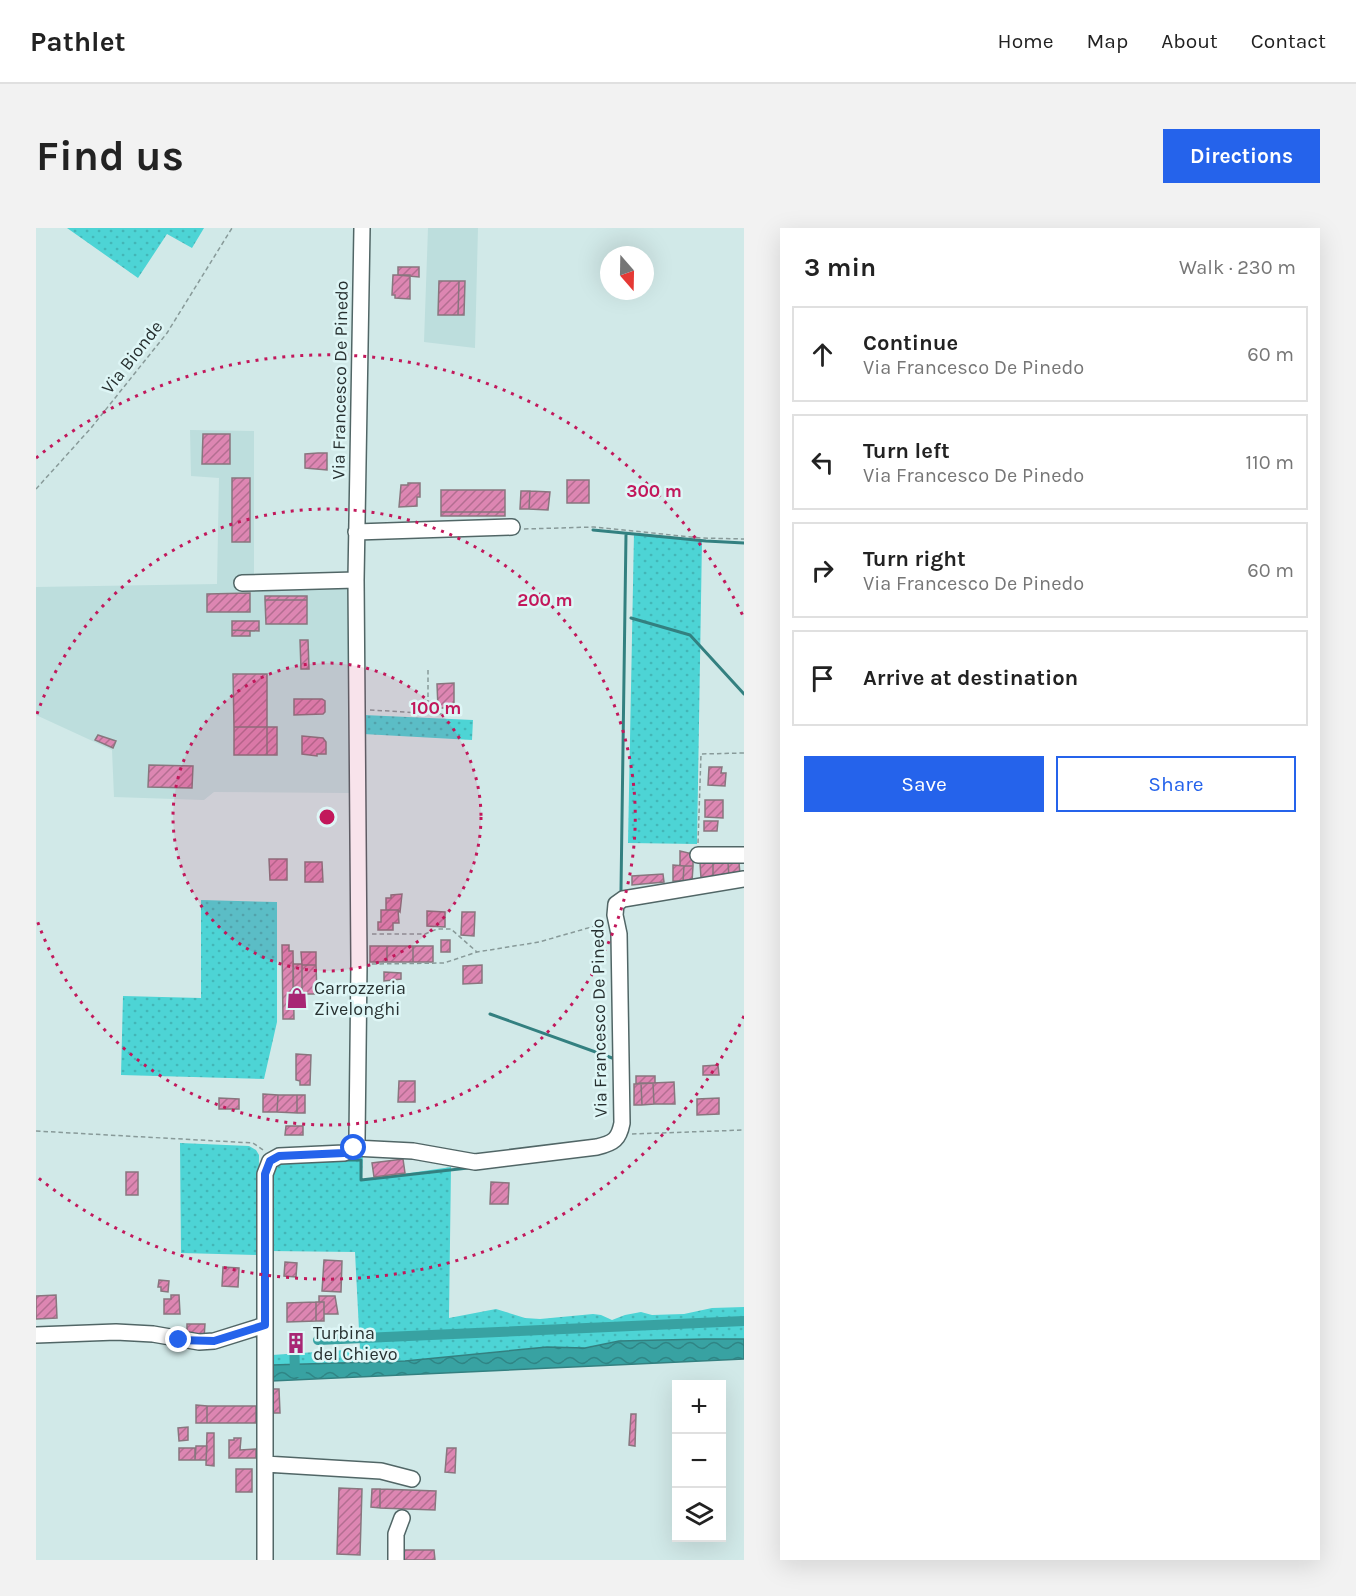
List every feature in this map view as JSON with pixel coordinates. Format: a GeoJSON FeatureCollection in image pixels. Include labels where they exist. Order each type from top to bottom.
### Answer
{"type":"FeatureCollection","features":[{"type":"Feature","properties":{"kind":"street","name":"Via Francesco De Pinedo"},"geometry":{"type":"LineString","coordinates":[[354,1148],[357,1139],[359,964],[356,532],[362,228]]}},
{"type":"Feature","properties":{"kind":"street"},"geometry":{"type":"LineString","coordinates":[[356,532],[512,527]]}},
{"type":"Feature","properties":{"kind":"street"},"geometry":{"type":"LineString","coordinates":[[242,583],[356,580]]}},
{"type":"Feature","properties":{"kind":"street"},"geometry":{"type":"LineString","coordinates":[[698,855],[744,855]]}},
{"type":"Feature","properties":{"kind":"street","name":"Via Francesco De Pinedo"},"geometry":{"type":"LineString","coordinates":[[270,1161],[279,1156],[344,1153],[354,1148],[413,1151],[475,1162],[607,1145],[620,1137],[622,1123],[619,934],[616,904],[623,899],[744,879]]}},
{"type":"Feature","properties":{"kind":"street"},"geometry":{"type":"LineString","coordinates":[[265,1560],[265,1174],[270,1161]]}},
{"type":"Feature","properties":{"kind":"street"},"geometry":{"type":"LineString","coordinates":[[36,1335],[116,1332],[214,1341],[265,1325]]}},
{"type":"Feature","properties":{"kind":"street"},"geometry":{"type":"LineString","coordinates":[[265,1464],[381,1471],[412,1479]]}},
{"type":"Feature","properties":{"kind":"street"},"geometry":{"type":"LineString","coordinates":[[396,1560],[396,1534],[402,1518]]}},
{"type":"Feature","properties":{"kind":"path","name":"Via Bionde"},"geometry":{"type":"LineString","coordinates":[[36,489],[91,428],[167,333],[232,228]]}},
{"type":"Feature","properties":{"kind":"path"},"geometry":{"type":"LineString","coordinates":[[512,527],[526,529],[594,527],[701,538],[744,539]]}},
{"type":"Feature","properties":{"kind":"path"},"geometry":{"type":"LineString","coordinates":[[428,670],[429,713]]}},
{"type":"Feature","properties":{"kind":"path"},"geometry":{"type":"LineString","coordinates":[[357,709],[458,715]]}},
{"type":"Feature","properties":{"kind":"path"},"geometry":{"type":"LineString","coordinates":[[698,855],[701,754],[744,753]]}},
{"type":"Feature","properties":{"kind":"path"},"geometry":{"type":"LineString","coordinates":[[359,964],[444,963],[477,952],[539,942],[616,919]]}},
{"type":"Feature","properties":{"kind":"path"},"geometry":{"type":"LineString","coordinates":[[359,934],[425,934],[437,929],[451,929],[477,952]]}},
{"type":"Feature","properties":{"kind":"path"},"geometry":{"type":"LineString","coordinates":[[620,1137],[630,1134],[744,1130]]}},
{"type":"Feature","properties":{"kind":"path"},"geometry":{"type":"LineString","coordinates":[[36,1131],[253,1143],[262,1149],[270,1161]]}},
{"type":"Feature","properties":{"kind":"shaded area"},"geometry":{"type":"Polygon","coordinates":[[[67,228],[204,228],[192,248],[167,234],[138,278],[67,228]]]}},
{"type":"Feature","properties":{"kind":"shaded area"},"geometry":{"type":"Polygon","coordinates":[[[428,228],[478,228],[475,348],[424,342],[428,228]]]}},
{"type":"Feature","properties":{"kind":"shaded area"},"geometry":{"type":"Polygon","coordinates":[[[190,430],[254,431],[254,576],[350,577],[351,793],[214,792],[204,800],[114,797],[112,750],[36,715],[36,587],[217,584],[219,478],[191,476],[190,430]]]}},
{"type":"Feature","properties":{"kind":"shaded area"},"geometry":{"type":"Polygon","coordinates":[[[634,533],[702,540],[697,844],[628,843],[634,533]]]}},
{"type":"Feature","properties":{"kind":"shaded area"},"geometry":{"type":"Polygon","coordinates":[[[364,715],[473,720],[472,740],[363,734],[364,715]]]}},
{"type":"Feature","properties":{"kind":"shaded area"},"geometry":{"type":"Polygon","coordinates":[[[201,900],[277,902],[277,1022],[264,1079],[121,1075],[123,996],[201,998],[201,900]]]}},
{"type":"Feature","properties":{"kind":"shaded area"},"geometry":{"type":"Polygon","coordinates":[[[180,1143],[249,1146],[256,1150],[259,1155],[258,1255],[181,1253],[180,1143]]]}},
{"type":"Feature","properties":{"kind":"shaded area"},"geometry":{"type":"Polygon","coordinates":[[[363,1154],[362,1180],[451,1167],[449,1318],[496,1309],[525,1318],[540,1319],[593,1314],[612,1320],[641,1312],[652,1315],[684,1314],[712,1308],[744,1307],[744,1339],[619,1341],[585,1348],[547,1347],[405,1361],[272,1365],[272,1355],[360,1349],[355,1252],[269,1251],[270,1174],[274,1165],[280,1162],[357,1159],[363,1154]]]}},
{"type":"Feature","properties":{"kind":"water"},"geometry":{"type":"Polygon","coordinates":[[[744,1339],[744,1359],[272,1381],[272,1365],[405,1361],[547,1347],[585,1348],[619,1341],[744,1339]]]}},
{"type":"Feature","properties":{"kind":"building"},"geometry":{"type":"Polygon","coordinates":[[[398,267],[419,267],[419,277],[398,275],[398,267]]]}},
{"type":"Feature","properties":{"kind":"building"},"geometry":{"type":"Polygon","coordinates":[[[393,275],[410,275],[410,299],[395,298],[395,295],[392,295],[393,275]]]}},
{"type":"Feature","properties":{"kind":"building"},"geometry":{"type":"Polygon","coordinates":[[[439,281],[459,281],[458,315],[438,315],[439,281]]]}},
{"type":"Feature","properties":{"kind":"building"},"geometry":{"type":"Polygon","coordinates":[[[459,281],[465,281],[464,315],[458,315],[459,281]]]}},
{"type":"Feature","properties":{"kind":"building"},"geometry":{"type":"Polygon","coordinates":[[[203,434],[230,434],[230,464],[202,464],[203,434]]]}},
{"type":"Feature","properties":{"kind":"building"},"geometry":{"type":"Polygon","coordinates":[[[327,453],[327,470],[305,468],[305,454],[327,453]]]}},
{"type":"Feature","properties":{"kind":"building"},"geometry":{"type":"Polygon","coordinates":[[[232,478],[250,478],[250,542],[232,542],[232,478]]]}},
{"type":"Feature","properties":{"kind":"building"},"geometry":{"type":"Polygon","coordinates":[[[567,480],[589,480],[589,503],[567,503],[567,480]]]}},
{"type":"Feature","properties":{"kind":"building"},"geometry":{"type":"Polygon","coordinates":[[[408,483],[420,483],[420,497],[417,497],[417,506],[399,507],[401,485],[408,485],[408,483]]]}},
{"type":"Feature","properties":{"kind":"building"},"geometry":{"type":"Polygon","coordinates":[[[441,490],[505,490],[505,512],[441,512],[441,490]]]}},
{"type":"Feature","properties":{"kind":"building"},"geometry":{"type":"Polygon","coordinates":[[[521,491],[530,491],[529,509],[520,509],[521,491]]]}},
{"type":"Feature","properties":{"kind":"building"},"geometry":{"type":"Polygon","coordinates":[[[530,491],[550,492],[548,510],[529,509],[530,491]]]}},
{"type":"Feature","properties":{"kind":"building"},"geometry":{"type":"Polygon","coordinates":[[[441,512],[505,512],[505,516],[441,516],[441,512]]]}},
{"type":"Feature","properties":{"kind":"building"},"geometry":{"type":"Polygon","coordinates":[[[250,593],[250,612],[207,612],[207,594],[250,593]]]}},
{"type":"Feature","properties":{"kind":"building"},"geometry":{"type":"Polygon","coordinates":[[[265,596],[307,596],[307,600],[265,600],[265,596]]]}},
{"type":"Feature","properties":{"kind":"building"},"geometry":{"type":"Polygon","coordinates":[[[265,600],[307,600],[307,624],[266,624],[265,600]]]}},
{"type":"Feature","properties":{"kind":"building"},"geometry":{"type":"Polygon","coordinates":[[[232,621],[259,621],[259,631],[232,630],[232,621]]]}},
{"type":"Feature","properties":{"kind":"building"},"geometry":{"type":"Polygon","coordinates":[[[232,630],[250,631],[250,636],[232,636],[232,630]]]}},
{"type":"Feature","properties":{"kind":"building"},"geometry":{"type":"Polygon","coordinates":[[[300,640],[308,640],[309,669],[301,669],[300,640]]]}},
{"type":"Feature","properties":{"kind":"building"},"geometry":{"type":"Polygon","coordinates":[[[233,674],[267,674],[267,727],[234,727],[233,674]]]}},
{"type":"Feature","properties":{"kind":"building"},"geometry":{"type":"Polygon","coordinates":[[[454,683],[454,708],[438,708],[437,684],[454,683]]]}},
{"type":"Feature","properties":{"kind":"building"},"geometry":{"type":"Polygon","coordinates":[[[294,699],[322,699],[325,701],[325,712],[294,715],[294,699]]]}},
{"type":"Feature","properties":{"kind":"building"},"geometry":{"type":"Polygon","coordinates":[[[234,727],[267,727],[267,755],[234,755],[234,727]]]}},
{"type":"Feature","properties":{"kind":"building"},"geometry":{"type":"Polygon","coordinates":[[[267,727],[277,727],[277,755],[267,755],[267,727]]]}},
{"type":"Feature","properties":{"kind":"building"},"geometry":{"type":"Polygon","coordinates":[[[98,735],[116,741],[113,748],[95,740],[98,735]]]}},
{"type":"Feature","properties":{"kind":"building"},"geometry":{"type":"Polygon","coordinates":[[[302,736],[323,738],[326,742],[326,754],[317,754],[317,756],[302,754],[302,736]]]}},
{"type":"Feature","properties":{"kind":"building"},"geometry":{"type":"Polygon","coordinates":[[[149,765],[193,766],[192,788],[148,787],[149,765]]]}},
{"type":"Feature","properties":{"kind":"building"},"geometry":{"type":"Polygon","coordinates":[[[709,767],[722,767],[721,773],[726,773],[725,786],[708,785],[709,767]]]}},
{"type":"Feature","properties":{"kind":"building"},"geometry":{"type":"Polygon","coordinates":[[[705,800],[723,800],[723,818],[705,817],[705,800]]]}},
{"type":"Feature","properties":{"kind":"building"},"geometry":{"type":"Polygon","coordinates":[[[704,821],[718,821],[717,831],[704,831],[704,821]]]}},
{"type":"Feature","properties":{"kind":"building"},"geometry":{"type":"Polygon","coordinates":[[[680,851],[693,854],[693,866],[680,866],[680,851]]]}},
{"type":"Feature","properties":{"kind":"building"},"geometry":{"type":"Polygon","coordinates":[[[269,859],[287,859],[287,880],[270,880],[269,859]]]}},
{"type":"Feature","properties":{"kind":"building"},"geometry":{"type":"Polygon","coordinates":[[[305,862],[322,862],[323,882],[305,882],[305,862]]]}},
{"type":"Feature","properties":{"kind":"building"},"geometry":{"type":"Polygon","coordinates":[[[739,862],[740,875],[729,877],[728,863],[739,862]]]}},
{"type":"Feature","properties":{"kind":"building"},"geometry":{"type":"Polygon","coordinates":[[[700,863],[713,863],[713,878],[701,878],[700,863]]]}},
{"type":"Feature","properties":{"kind":"building"},"geometry":{"type":"Polygon","coordinates":[[[713,863],[728,863],[729,877],[713,878],[713,863]]]}},
{"type":"Feature","properties":{"kind":"building"},"geometry":{"type":"Polygon","coordinates":[[[673,865],[684,866],[683,881],[673,881],[673,865]]]}},
{"type":"Feature","properties":{"kind":"building"},"geometry":{"type":"Polygon","coordinates":[[[684,866],[693,866],[692,882],[683,881],[684,866]]]}},
{"type":"Feature","properties":{"kind":"building"},"geometry":{"type":"Polygon","coordinates":[[[663,874],[664,882],[632,885],[632,876],[663,874]]]}},
{"type":"Feature","properties":{"kind":"building"},"geometry":{"type":"Polygon","coordinates":[[[402,894],[400,912],[386,910],[386,898],[402,894]]]}},
{"type":"Feature","properties":{"kind":"building"},"geometry":{"type":"Polygon","coordinates":[[[381,910],[398,910],[399,923],[393,923],[393,930],[378,930],[381,910]]]}},
{"type":"Feature","properties":{"kind":"building"},"geometry":{"type":"Polygon","coordinates":[[[427,911],[445,912],[445,927],[427,926],[427,911]]]}},
{"type":"Feature","properties":{"kind":"building"},"geometry":{"type":"Polygon","coordinates":[[[462,912],[475,912],[474,936],[461,935],[462,912]]]}},
{"type":"Feature","properties":{"kind":"building"},"geometry":{"type":"Polygon","coordinates":[[[441,940],[450,940],[450,952],[441,952],[441,940]]]}},
{"type":"Feature","properties":{"kind":"building"},"geometry":{"type":"Polygon","coordinates":[[[282,945],[289,945],[289,951],[293,951],[294,1019],[283,1019],[282,945]]]}},
{"type":"Feature","properties":{"kind":"building"},"geometry":{"type":"Polygon","coordinates":[[[370,946],[387,946],[387,962],[370,962],[370,946]]]}},
{"type":"Feature","properties":{"kind":"building"},"geometry":{"type":"Polygon","coordinates":[[[387,946],[413,946],[413,962],[387,962],[387,946]]]}},
{"type":"Feature","properties":{"kind":"building"},"geometry":{"type":"Polygon","coordinates":[[[413,946],[433,946],[433,962],[413,962],[413,946]]]}},
{"type":"Feature","properties":{"kind":"building"},"geometry":{"type":"Polygon","coordinates":[[[301,952],[316,952],[316,965],[302,965],[301,952]]]}},
{"type":"Feature","properties":{"kind":"building"},"geometry":{"type":"Polygon","coordinates":[[[293,964],[302,964],[302,996],[293,996],[293,964]]]}},
{"type":"Feature","properties":{"kind":"building"},"geometry":{"type":"Polygon","coordinates":[[[302,965],[316,965],[317,994],[302,994],[302,965]]]}},
{"type":"Feature","properties":{"kind":"building"},"geometry":{"type":"Polygon","coordinates":[[[482,965],[482,983],[463,984],[463,966],[482,965]]]}},
{"type":"Feature","properties":{"kind":"building"},"geometry":{"type":"Polygon","coordinates":[[[384,972],[401,973],[401,979],[384,981],[384,972]]]}},
{"type":"Feature","properties":{"kind":"building"},"geometry":{"type":"Polygon","coordinates":[[[296,1054],[311,1055],[310,1085],[300,1085],[300,1081],[296,1080],[296,1054]]]}},
{"type":"Feature","properties":{"kind":"building"},"geometry":{"type":"Polygon","coordinates":[[[718,1065],[719,1075],[703,1075],[703,1066],[718,1065]]]}},
{"type":"Feature","properties":{"kind":"building"},"geometry":{"type":"Polygon","coordinates":[[[636,1076],[655,1076],[655,1083],[636,1084],[636,1076]]]}},
{"type":"Feature","properties":{"kind":"building"},"geometry":{"type":"Polygon","coordinates":[[[399,1081],[415,1081],[415,1102],[398,1102],[399,1081]]]}},
{"type":"Feature","properties":{"kind":"building"},"geometry":{"type":"Polygon","coordinates":[[[674,1082],[675,1104],[654,1104],[653,1083],[674,1082]]]}},
{"type":"Feature","properties":{"kind":"building"},"geometry":{"type":"Polygon","coordinates":[[[641,1083],[642,1105],[634,1105],[634,1084],[641,1083]]]}},
{"type":"Feature","properties":{"kind":"building"},"geometry":{"type":"Polygon","coordinates":[[[641,1083],[653,1083],[654,1104],[642,1105],[641,1083]]]}},
{"type":"Feature","properties":{"kind":"building"},"geometry":{"type":"Polygon","coordinates":[[[263,1094],[278,1095],[277,1112],[263,1112],[263,1094]]]}},
{"type":"Feature","properties":{"kind":"building"},"geometry":{"type":"Polygon","coordinates":[[[278,1095],[297,1095],[297,1113],[277,1112],[278,1095]]]}},
{"type":"Feature","properties":{"kind":"building"},"geometry":{"type":"Polygon","coordinates":[[[297,1095],[305,1095],[305,1113],[297,1113],[297,1095]]]}},
{"type":"Feature","properties":{"kind":"building"},"geometry":{"type":"Polygon","coordinates":[[[219,1098],[239,1099],[239,1109],[219,1109],[219,1098]]]}},
{"type":"Feature","properties":{"kind":"building"},"geometry":{"type":"Polygon","coordinates":[[[719,1098],[719,1114],[697,1115],[697,1099],[719,1098]]]}},
{"type":"Feature","properties":{"kind":"building"},"geometry":{"type":"Polygon","coordinates":[[[286,1126],[303,1126],[303,1135],[285,1135],[286,1126]]]}},
{"type":"Feature","properties":{"kind":"building"},"geometry":{"type":"Polygon","coordinates":[[[403,1159],[405,1173],[374,1177],[372,1163],[403,1159]]]}},
{"type":"Feature","properties":{"kind":"building"},"geometry":{"type":"Polygon","coordinates":[[[126,1172],[138,1172],[138,1195],[126,1195],[126,1172]]]}},
{"type":"Feature","properties":{"kind":"building"},"geometry":{"type":"Polygon","coordinates":[[[491,1182],[509,1183],[508,1204],[490,1204],[491,1182]]]}},
{"type":"Feature","properties":{"kind":"building"},"geometry":{"type":"Polygon","coordinates":[[[324,1260],[342,1261],[341,1292],[322,1291],[324,1260]]]}},
{"type":"Feature","properties":{"kind":"building"},"geometry":{"type":"Polygon","coordinates":[[[285,1262],[297,1263],[296,1277],[284,1276],[285,1262]]]}},
{"type":"Feature","properties":{"kind":"building"},"geometry":{"type":"Polygon","coordinates":[[[223,1267],[239,1268],[238,1287],[222,1286],[223,1267]]]}},
{"type":"Feature","properties":{"kind":"building"},"geometry":{"type":"Polygon","coordinates":[[[159,1280],[169,1281],[168,1292],[161,1291],[161,1287],[158,1287],[159,1280]]]}},
{"type":"Feature","properties":{"kind":"building"},"geometry":{"type":"Polygon","coordinates":[[[56,1295],[57,1318],[36,1319],[36,1296],[56,1295]]]}},
{"type":"Feature","properties":{"kind":"building"},"geometry":{"type":"Polygon","coordinates":[[[171,1295],[179,1295],[180,1314],[164,1314],[164,1299],[171,1299],[171,1295]]]}},
{"type":"Feature","properties":{"kind":"building"},"geometry":{"type":"Polygon","coordinates":[[[319,1296],[335,1296],[338,1314],[324,1314],[324,1302],[319,1302],[319,1296]]]}},
{"type":"Feature","properties":{"kind":"building"},"geometry":{"type":"Polygon","coordinates":[[[316,1302],[316,1321],[287,1322],[287,1303],[316,1302]]]}},
{"type":"Feature","properties":{"kind":"building"},"geometry":{"type":"Polygon","coordinates":[[[316,1302],[324,1302],[324,1321],[316,1321],[316,1302]]]}},
{"type":"Feature","properties":{"kind":"building"},"geometry":{"type":"Polygon","coordinates":[[[187,1324],[205,1324],[204,1338],[187,1338],[187,1324]]]}},
{"type":"Feature","properties":{"kind":"building","name":"Turbina del Chievo"},"geometry":{"type":"Polygon","coordinates":[[[290,1335],[302,1335],[303,1350],[291,1351],[290,1335]]]}},
{"type":"Feature","properties":{"kind":"building"},"geometry":{"type":"Polygon","coordinates":[[[272,1389],[279,1389],[280,1413],[272,1413],[272,1389]]]}},
{"type":"Feature","properties":{"kind":"building"},"geometry":{"type":"Polygon","coordinates":[[[196,1405],[207,1406],[207,1423],[196,1423],[196,1405]]]}},
{"type":"Feature","properties":{"kind":"building"},"geometry":{"type":"Polygon","coordinates":[[[207,1406],[256,1406],[256,1423],[207,1423],[207,1406]]]}},
{"type":"Feature","properties":{"kind":"building"},"geometry":{"type":"Polygon","coordinates":[[[631,1414],[636,1414],[635,1446],[629,1445],[631,1414]]]}},
{"type":"Feature","properties":{"kind":"building"},"geometry":{"type":"Polygon","coordinates":[[[188,1427],[188,1440],[179,1441],[178,1428],[188,1427]]]}},
{"type":"Feature","properties":{"kind":"building"},"geometry":{"type":"Polygon","coordinates":[[[207,1433],[214,1433],[214,1466],[206,1465],[207,1433]]]}},
{"type":"Feature","properties":{"kind":"building"},"geometry":{"type":"Polygon","coordinates":[[[234,1438],[241,1438],[240,1450],[256,1449],[256,1458],[229,1458],[229,1440],[234,1440],[234,1438]]]}},
{"type":"Feature","properties":{"kind":"building"},"geometry":{"type":"Polygon","coordinates":[[[196,1446],[207,1446],[206,1460],[195,1460],[196,1446]]]}},
{"type":"Feature","properties":{"kind":"building"},"geometry":{"type":"Polygon","coordinates":[[[179,1448],[195,1448],[195,1460],[179,1460],[179,1448]]]}},
{"type":"Feature","properties":{"kind":"building"},"geometry":{"type":"Polygon","coordinates":[[[447,1448],[456,1448],[455,1473],[445,1472],[447,1448]]]}},
{"type":"Feature","properties":{"kind":"building"},"geometry":{"type":"Polygon","coordinates":[[[236,1469],[252,1469],[252,1492],[236,1492],[236,1469]]]}},
{"type":"Feature","properties":{"kind":"building"},"geometry":{"type":"Polygon","coordinates":[[[339,1488],[362,1489],[360,1555],[337,1554],[339,1488]]]}},
{"type":"Feature","properties":{"kind":"building"},"geometry":{"type":"Polygon","coordinates":[[[372,1489],[380,1489],[380,1508],[371,1507],[372,1489]]]}},
{"type":"Feature","properties":{"kind":"building"},"geometry":{"type":"Polygon","coordinates":[[[380,1489],[436,1491],[435,1510],[380,1508],[380,1489]]]}},
{"type":"Feature","properties":{"kind":"building"},"geometry":{"type":"Polygon","coordinates":[[[402,1550],[434,1550],[435,1560],[402,1560],[402,1550]]]}},
{"type":"Feature","properties":{"kind":"waterway"},"geometry":{"type":"LineString","coordinates":[[593,530],[744,543]]}},
{"type":"Feature","properties":{"kind":"waterway"},"geometry":{"type":"LineString","coordinates":[[621,890],[626,534]]}},
{"type":"Feature","properties":{"kind":"waterway"},"geometry":{"type":"LineString","coordinates":[[631,618],[690,635],[744,694]]}},
{"type":"Feature","properties":{"kind":"waterway"},"geometry":{"type":"LineString","coordinates":[[490,1014],[615,1059]]}},
{"type":"Feature","properties":{"kind":"waterway"},"geometry":{"type":"LineString","coordinates":[[343,1160],[361,1160],[361,1180],[468,1168]]}},
{"type":"Feature","properties":{"kind":"waterway"},"geometry":{"type":"LineString","coordinates":[[318,1340],[744,1321]]}},
{"type":"Feature","properties":{"kind":"waterway"},"geometry":{"type":"LineString","coordinates":[[294,1342],[295,1372],[301,1372]]}},
{"type":"Feature","properties":{"kind":"place","name":"Carrozzeria Zivelonghi"},"geometry":{"type":"Point","coordinates":[297,998]}},
{"type":"Feature","properties":{"kind":"place","name":"Turbina del Chievo"},"geometry":{"type":"Point","coordinates":[296,1343]}},
{"type":"Feature","properties":{"kind":"route"},"geometry":{"type":"LineString","coordinates":[[179,1340],[214,1341],[265,1325],[265,1174],[270,1161],[279,1156],[344,1153],[354,1148]]}}]}
